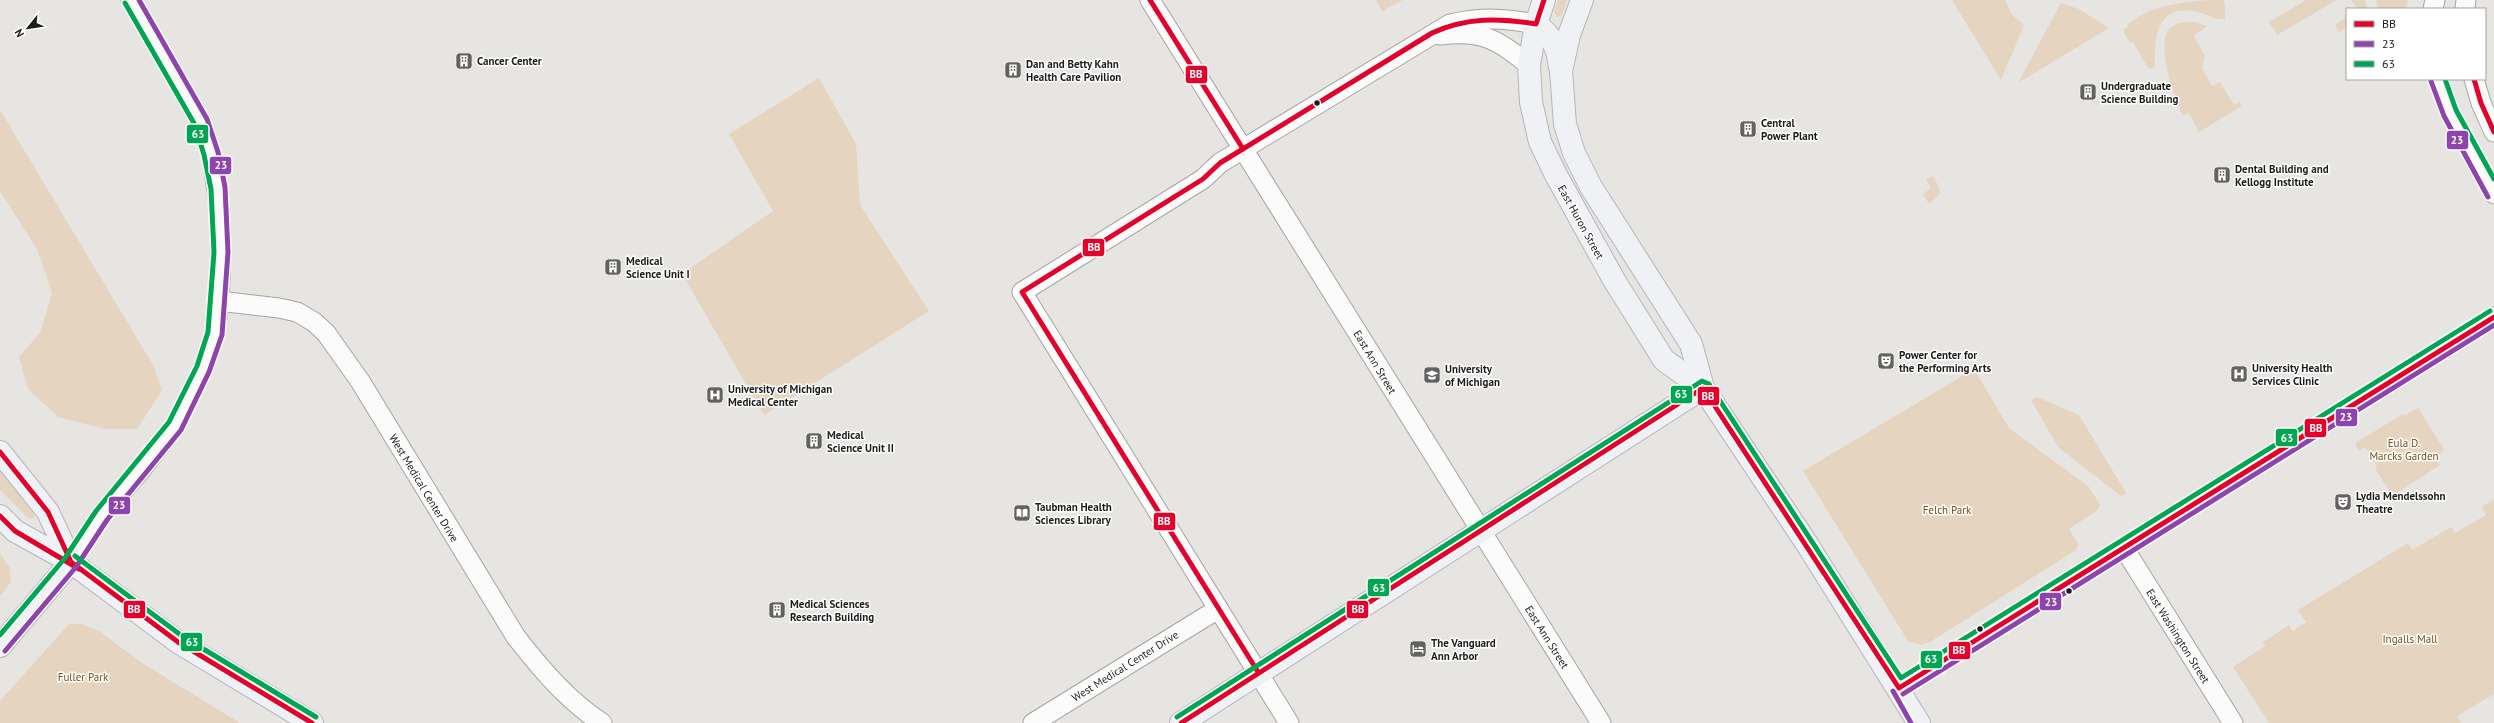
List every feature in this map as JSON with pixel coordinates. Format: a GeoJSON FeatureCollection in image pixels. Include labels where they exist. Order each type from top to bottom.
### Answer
{"type":"FeatureCollection","features":[{"type":"Feature","properties":{"kind":"main road","name":"East Huron Street"},"geometry":{"type":"LineString","coordinates":[[1544,0],[1536,24],[1529,65],[1531,102],[1540,142],[1556,175],[1614,280],[1664,360],[1703,388]]}},
{"type":"Feature","properties":{"kind":"main road","name":"East Huron Street"},"geometry":{"type":"LineString","coordinates":[[1582,0],[1569,35],[1561,71],[1565,124],[1574,153],[1591,187],[1691,344],[1703,388],[1807,544],[1920,723]]}},
{"type":"Feature","properties":{"kind":"main road"},"geometry":{"type":"LineString","coordinates":[[1536,24],[1550,34],[1558,53],[1561,71]]}},
{"type":"Feature","properties":{"kind":"main road"},"geometry":{"type":"LineString","coordinates":[[1181,723],[1258,672],[1703,388]]}},
{"type":"Feature","properties":{"kind":"main road"},"geometry":{"type":"LineString","coordinates":[[0,452],[48,512],[71,562]]}},
{"type":"Feature","properties":{"kind":"main road"},"geometry":{"type":"LineString","coordinates":[[0,516],[15,531],[71,562],[178,642],[312,723]]}},
{"type":"Feature","properties":{"kind":"main road"},"geometry":{"type":"LineString","coordinates":[[0,646],[71,562]]}},
{"type":"Feature","properties":{"kind":"street"},"geometry":{"type":"LineString","coordinates":[[71,562],[101,516],[161,445],[187,404],[203,369],[215,333],[219,301],[222,252],[219,202],[211,153],[201,122],[131,0]]}},
{"type":"Feature","properties":{"kind":"street","name":"East Ann Street"},"geometry":{"type":"LineString","coordinates":[[1150,0],[1601,723]]}},
{"type":"Feature","properties":{"kind":"street"},"geometry":{"type":"LineString","coordinates":[[1289,723],[1022,292],[1203,179],[1220,163],[1450,24],[1473,19],[1503,18],[1536,24]]}},
{"type":"Feature","properties":{"kind":"street"},"geometry":{"type":"LineString","coordinates":[[1416,44],[1440,35],[1478,34],[1497,41],[1529,65]]}},
{"type":"Feature","properties":{"kind":"street"},"geometry":{"type":"LineString","coordinates":[[2438,80],[2450,113],[2494,194]]}},
{"type":"Feature","properties":{"kind":"street"},"geometry":{"type":"LineString","coordinates":[[2474,80],[2481,103],[2494,132]]}},
{"type":"Feature","properties":{"kind":"street","name":"West Medical Center Drive"},"geometry":{"type":"LineString","coordinates":[[219,301],[279,308],[297,312],[314,322],[326,333],[360,381],[516,637],[541,670],[589,715],[602,723]]}},
{"type":"Feature","properties":{"kind":"street"},"geometry":{"type":"LineString","coordinates":[[1899,688],[2494,316]]}},
{"type":"Feature","properties":{"kind":"street","name":"East Washington Street"},"geometry":{"type":"LineString","coordinates":[[2124,548],[2233,723]]}},
{"type":"Feature","properties":{"kind":"street","name":"West Medical Center Drive"},"geometry":{"type":"LineString","coordinates":[[1033,723],[1218,609]]}},
{"type":"Feature","properties":{"kind":"green space"},"geometry":{"type":"Polygon","coordinates":[[[1376,0],[1403,0],[1382,11],[1376,0]]]}},
{"type":"Feature","properties":{"kind":"green space"},"geometry":{"type":"Polygon","coordinates":[[[1558,0],[1567,0],[1562,15],[1557,17],[1554,12],[1558,0]]]}},
{"type":"Feature","properties":{"kind":"green space"},"geometry":{"type":"Polygon","coordinates":[[[1952,0],[2005,0],[2012,15],[2024,25],[2001,80],[1952,0]]]}},
{"type":"Feature","properties":{"kind":"green space"},"geometry":{"type":"Polygon","coordinates":[[[2208,0],[2223,0],[2225,5],[2225,19],[2219,19],[2198,12],[2184,10],[2174,12],[2166,17],[2157,34],[2155,67],[2149,69],[2133,42],[2130,43],[2124,33],[2124,28],[2127,28],[2128,24],[2137,18],[2156,9],[2176,4],[2208,0]]]}},
{"type":"Feature","properties":{"kind":"green space"},"geometry":{"type":"Polygon","coordinates":[[[2306,0],[2337,0],[2277,35],[2269,22],[2306,0]]]}},
{"type":"Feature","properties":{"kind":"green space"},"geometry":{"type":"Polygon","coordinates":[[[2351,0],[2365,0],[2367,8],[2356,8],[2351,0]]]}},
{"type":"Feature","properties":{"kind":"green space"},"geometry":{"type":"Polygon","coordinates":[[[2376,0],[2408,0],[2406,8],[2378,8],[2376,0]]]}},
{"type":"Feature","properties":{"kind":"green space"},"geometry":{"type":"Polygon","coordinates":[[[2061,3],[2079,9],[2109,28],[2018,83],[2061,3]]]}},
{"type":"Feature","properties":{"kind":"green space"},"geometry":{"type":"Polygon","coordinates":[[[2346,18],[2346,28],[2339,32],[2335,25],[2346,18]]]}},
{"type":"Feature","properties":{"kind":"green space"},"geometry":{"type":"Polygon","coordinates":[[[2194,22],[2207,26],[2194,36],[2205,56],[2202,68],[2212,86],[2220,82],[2234,105],[2240,102],[2242,106],[2199,132],[2189,113],[2184,116],[2175,97],[2165,58],[2164,45],[2166,35],[2170,28],[2179,23],[2194,22]]]}},
{"type":"Feature","properties":{"kind":"green space"},"geometry":{"type":"Polygon","coordinates":[[[819,78],[856,144],[860,205],[929,311],[764,415],[682,274],[773,211],[729,134],[819,78]]]}},
{"type":"Feature","properties":{"kind":"green space"},"geometry":{"type":"Polygon","coordinates":[[[0,110],[153,365],[162,390],[137,429],[105,429],[58,417],[28,389],[19,357],[40,333],[52,293],[37,249],[0,191],[0,110]]]}},
{"type":"Feature","properties":{"kind":"green space"},"geometry":{"type":"Polygon","coordinates":[[[1933,176],[1938,185],[1940,194],[1929,204],[1923,194],[1931,188],[1926,180],[1933,176]]]}},
{"type":"Feature","properties":{"kind":"green space","name":"Felch Park"},"geometry":{"type":"Polygon","coordinates":[[[1974,369],[2009,428],[2089,487],[2100,505],[2098,510],[2069,529],[2078,544],[2076,550],[1930,642],[1922,645],[1908,641],[1803,471],[1974,369]]]}},
{"type":"Feature","properties":{"kind":"green space"},"geometry":{"type":"Polygon","coordinates":[[[2037,397],[2079,415],[2126,493],[2121,496],[2058,447],[2031,400],[2037,397]]]}},
{"type":"Feature","properties":{"kind":"green space","name":"Eula D. Marcks Garden"},"geometry":{"type":"Polygon","coordinates":[[[2418,408],[2444,450],[2435,456],[2440,465],[2392,496],[2375,468],[2377,466],[2365,447],[2359,451],[2355,443],[2403,414],[2404,416],[2418,408]]]}},
{"type":"Feature","properties":{"kind":"green space"},"geometry":{"type":"Polygon","coordinates":[[[0,468],[34,514],[33,519],[28,518],[0,490],[0,468]]]}},
{"type":"Feature","properties":{"kind":"green space","name":"Ingalls Mall"},"geometry":{"type":"Polygon","coordinates":[[[2494,499],[2494,694],[2457,716],[2461,723],[2269,723],[2233,667],[2265,646],[2263,642],[2289,625],[2293,631],[2306,622],[2298,610],[2408,543],[2412,550],[2451,527],[2455,533],[2486,515],[2482,507],[2494,499]]]}},
{"type":"Feature","properties":{"kind":"green space"},"geometry":{"type":"Polygon","coordinates":[[[0,553],[10,568],[11,582],[0,596],[0,553]]]}},
{"type":"Feature","properties":{"kind":"green space","name":"Fuller Park"},"geometry":{"type":"Polygon","coordinates":[[[69,624],[82,624],[99,631],[142,663],[240,723],[0,723],[0,701],[69,624]]]}},
{"type":"Feature","properties":{"kind":"transit line","name":"23"},"geometry":{"type":"LineString","coordinates":[[5,651],[76,567],[107,520],[181,430],[209,372],[222,335],[228,252],[225,187],[218,152],[207,119],[139,0]]}},
{"type":"Feature","properties":{"kind":"transit line","name":"BB"},"geometry":{"type":"LineString","coordinates":[[1150,0],[1243,149]]}},
{"type":"Feature","properties":{"kind":"transit line","name":"BB"},"geometry":{"type":"LineString","coordinates":[[1258,672],[1022,292],[1203,179],[1220,163],[1432,33],[1458,24],[1483,20],[1536,24],[1544,0]]}},
{"type":"Feature","properties":{"kind":"transit line","name":"63"},"geometry":{"type":"LineString","coordinates":[[0,635],[65,558],[96,511],[169,422],[197,366],[208,332],[214,252],[211,189],[204,155],[195,125],[125,3]]}},
{"type":"Feature","properties":{"kind":"transit line","name":"63"},"geometry":{"type":"LineString","coordinates":[[2445,80],[2456,110],[2494,179]]}},
{"type":"Feature","properties":{"kind":"transit line","name":"BB"},"geometry":{"type":"LineString","coordinates":[[2474,80],[2481,103],[2494,132]]}},
{"type":"Feature","properties":{"kind":"transit line","name":"23"},"geometry":{"type":"LineString","coordinates":[[2431,81],[2444,116],[2488,197]]}},
{"type":"Feature","properties":{"kind":"transit line","name":"63"},"geometry":{"type":"LineString","coordinates":[[1177,717],[1702,381],[1709,384],[1901,678],[2490,311]]}},
{"type":"Feature","properties":{"kind":"transit line","name":"BB"},"geometry":{"type":"LineString","coordinates":[[1181,723],[1703,388],[1899,688],[2494,317]]}},
{"type":"Feature","properties":{"kind":"transit line","name":"23"},"geometry":{"type":"LineString","coordinates":[[1903,694],[2494,325]]}},
{"type":"Feature","properties":{"kind":"transit line","name":"BB"},"geometry":{"type":"LineString","coordinates":[[0,452],[48,512],[71,562],[178,642],[312,723]]}},
{"type":"Feature","properties":{"kind":"transit line","name":"BB"},"geometry":{"type":"LineString","coordinates":[[0,516],[15,531],[79,569]]}},
{"type":"Feature","properties":{"kind":"transit line","name":"63"},"geometry":{"type":"LineString","coordinates":[[75,556],[182,636],[316,717]]}},
{"type":"Feature","properties":{"kind":"transit line","name":"23"},"geometry":{"type":"LineString","coordinates":[[1893,691],[1911,723]]}},
{"type":"Feature","properties":{"kind":"place","name":"Cancer Center"},"geometry":{"type":"Point","coordinates":[464,61]}},
{"type":"Feature","properties":{"kind":"place","name":"Dan and Betty Kahn Health Care Pavilion"},"geometry":{"type":"Point","coordinates":[1013,70]}},
{"type":"Feature","properties":{"kind":"place","name":"Undergraduate Science Building"},"geometry":{"type":"Point","coordinates":[2088,92]}},
{"type":"Feature","properties":{"kind":"place","name":"Central Power Plant"},"geometry":{"type":"Point","coordinates":[1748,129]}},
{"type":"Feature","properties":{"kind":"place","name":"Dental Building and Kellogg Institute"},"geometry":{"type":"Point","coordinates":[2222,175]}},
{"type":"Feature","properties":{"kind":"place","name":"Medical Science Unit I"},"geometry":{"type":"Point","coordinates":[613,267]}},
{"type":"Feature","properties":{"kind":"place","name":"Power Center for the Performing Arts"},"geometry":{"type":"Point","coordinates":[1886,361]}},
{"type":"Feature","properties":{"kind":"place","name":"University Health Services Clinic"},"geometry":{"type":"Point","coordinates":[2239,374]}},
{"type":"Feature","properties":{"kind":"place","name":"University of Michigan"},"geometry":{"type":"Point","coordinates":[1432,375]}},
{"type":"Feature","properties":{"kind":"place","name":"University of Michigan Medical Center"},"geometry":{"type":"Point","coordinates":[715,395]}},
{"type":"Feature","properties":{"kind":"place","name":"Medical Science Unit II"},"geometry":{"type":"Point","coordinates":[814,441]}},
{"type":"Feature","properties":{"kind":"place","name":"Lydia Mendelssohn Theatre"},"geometry":{"type":"Point","coordinates":[2343,502]}},
{"type":"Feature","properties":{"kind":"place","name":"Taubman Health Sciences Library"},"geometry":{"type":"Point","coordinates":[1022,513]}},
{"type":"Feature","properties":{"kind":"place","name":"Medical Sciences Research Building"},"geometry":{"type":"Point","coordinates":[777,610]}},
{"type":"Feature","properties":{"kind":"place","name":"The Vanguard Ann Arbor"},"geometry":{"type":"Point","coordinates":[1418,649]}}]}
